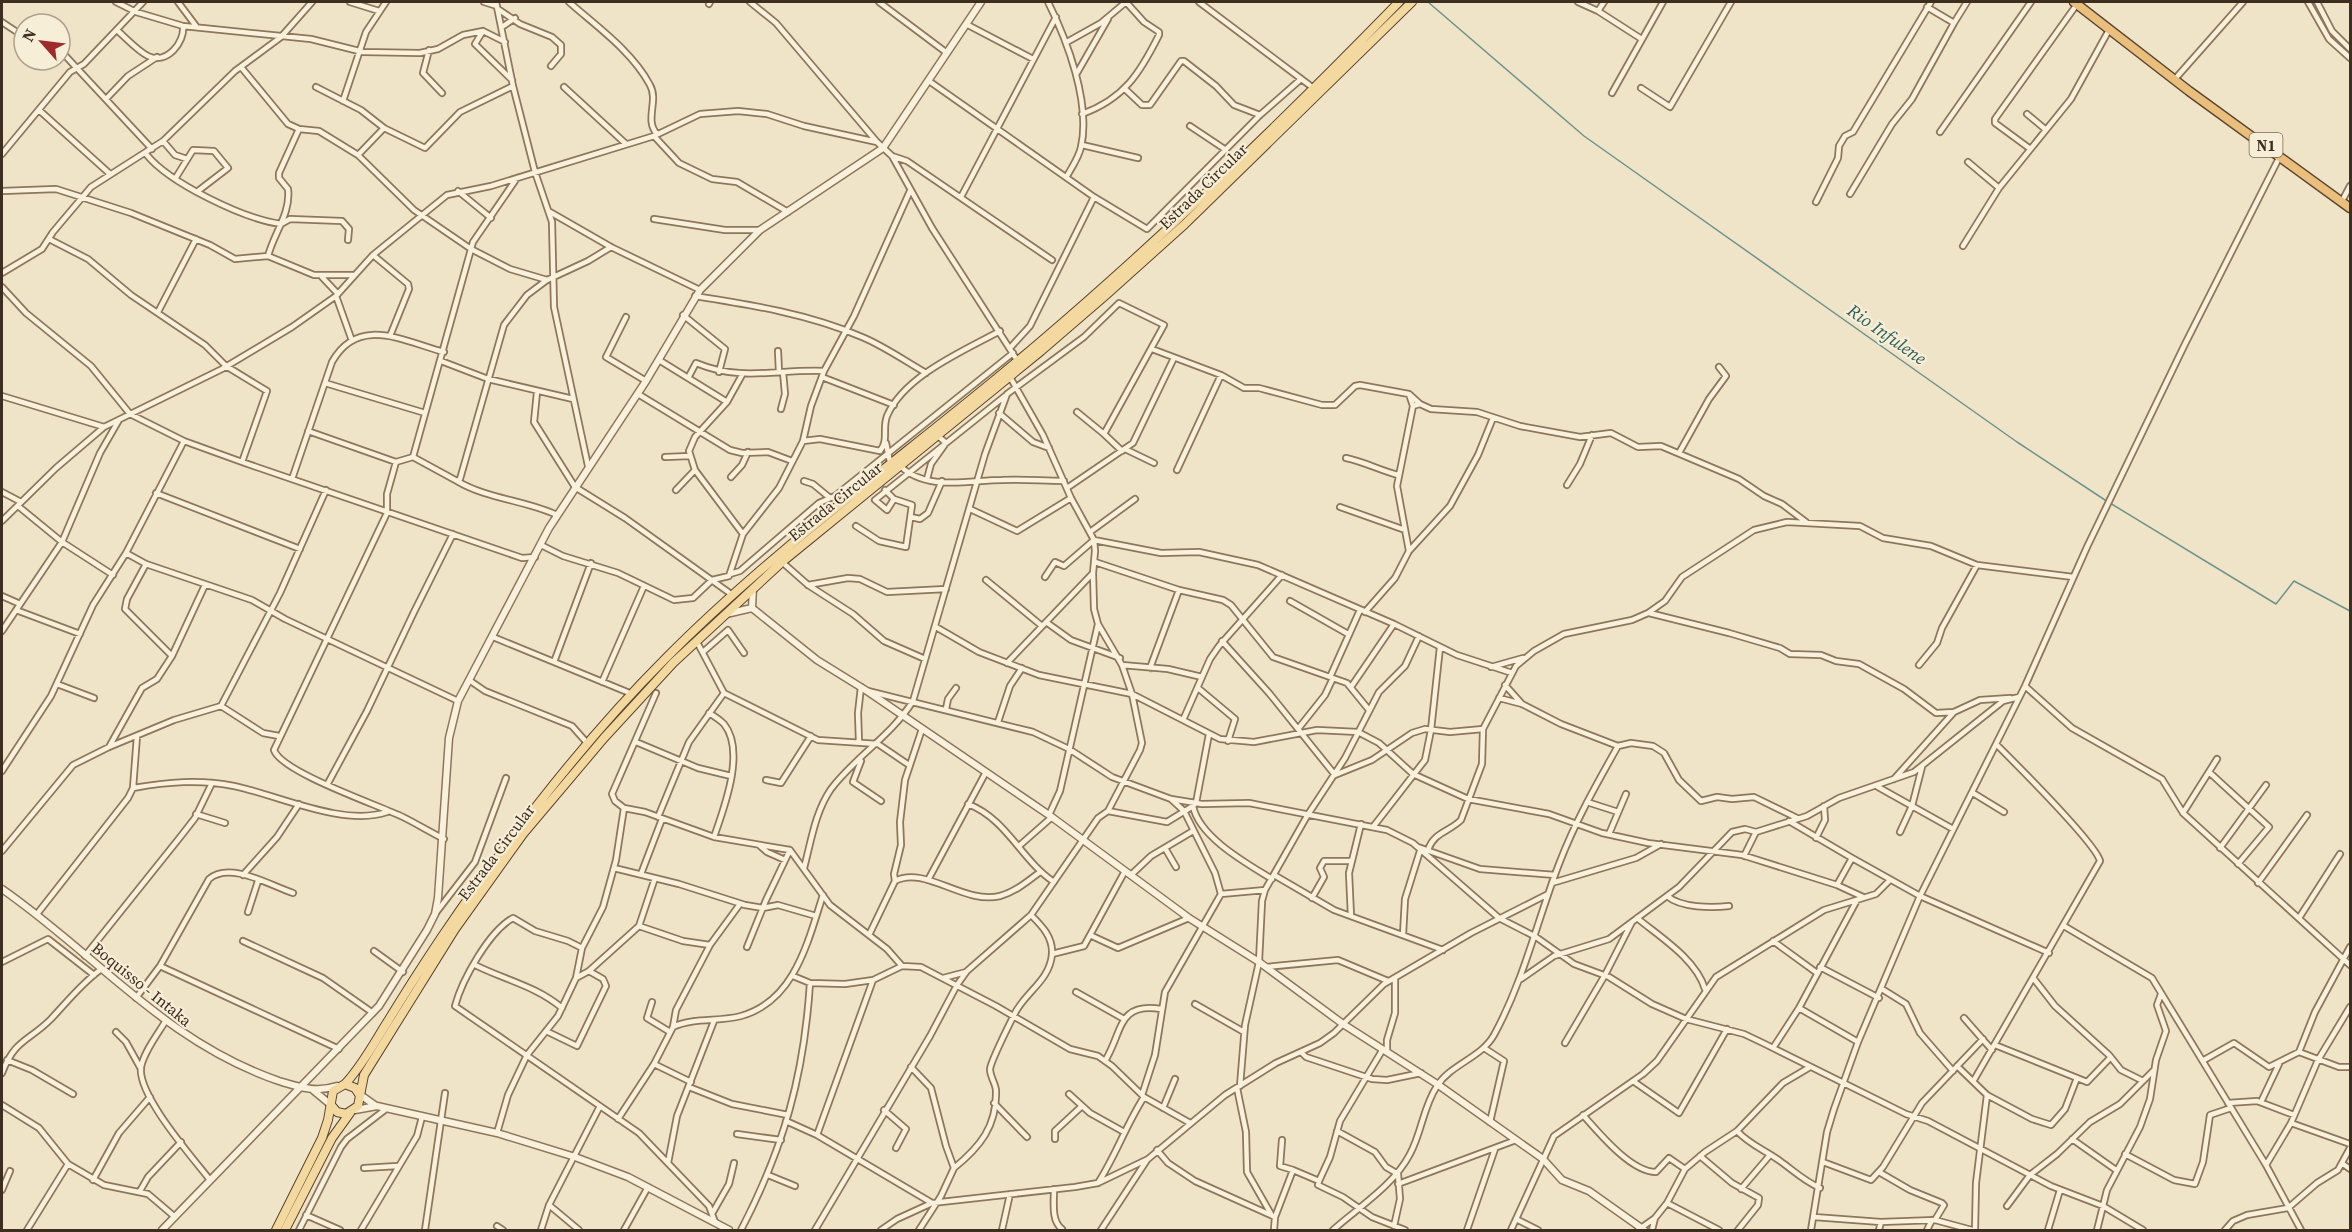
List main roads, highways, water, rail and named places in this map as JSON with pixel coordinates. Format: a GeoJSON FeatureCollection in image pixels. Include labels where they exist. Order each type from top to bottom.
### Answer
{"type":"FeatureCollection","features":[{"type":"Feature","properties":{"kind":"highway","name":"N1"},"geometry":{"type":"LineString","coordinates":[[2067,2],[2084,11],[2347,203]]}},
{"type":"Feature","properties":{"kind":"main road","name":"Estrada Circular"},"geometry":{"type":"LineString","coordinates":[[359,1094],[364,1075],[410,999],[524,834],[604,738],[753,587],[899,465],[1010,377],[1185,224],[1388,19],[1399,2]]}},
{"type":"Feature","properties":{"kind":"main road","name":"Estrada Circular"},"geometry":{"type":"LineString","coordinates":[[343,1085],[359,1068],[426,960],[517,829],[632,694],[731,594],[1013,354],[1166,231],[1312,87],[1388,19],[1412,2]]}},
{"type":"Feature","properties":{"kind":"main road"},"geometry":{"type":"LineString","coordinates":[[276,1230],[321,1138],[333,1091],[343,1085],[352,1086],[359,1094],[359,1102],[335,1132],[285,1230]]}},
{"type":"Feature","properties":{"kind":"main road"},"geometry":{"type":"LineString","coordinates":[[331,1105],[341,1113],[353,1111]]}},
{"type":"Feature","properties":{"kind":"waterway","name":"Rio Infulene"},"geometry":{"type":"LineString","coordinates":[[1428,2],[1584,136],[2017,442],[2105,500],[2276,604],[2294,581],[2350,611]]}}]}
